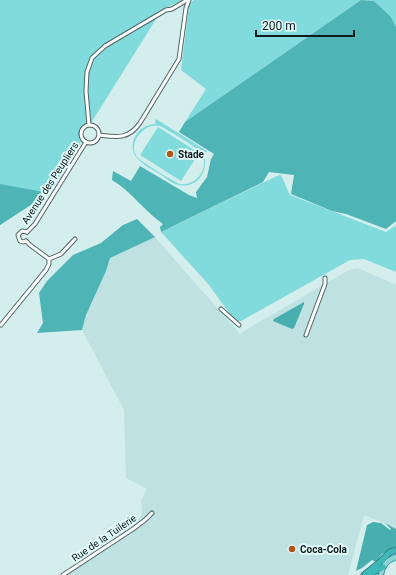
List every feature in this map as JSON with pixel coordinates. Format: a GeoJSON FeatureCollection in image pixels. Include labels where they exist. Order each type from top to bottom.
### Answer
{"type":"FeatureCollection","features":[{"type":"Feature","properties":{"kind":"highway"},"geometry":{"type":"LineString","coordinates":[[364,575],[385,556],[396,550]]}},
{"type":"Feature","properties":{"kind":"highway"},"geometry":{"type":"LineString","coordinates":[[369,575],[383,567]]}},
{"type":"Feature","properties":{"kind":"main road"},"geometry":{"type":"LineString","coordinates":[[380,575],[383,567],[390,560],[396,557]]}},
{"type":"Feature","properties":{"kind":"street"},"geometry":{"type":"LineString","coordinates":[[89,125],[86,91],[87,72],[92,58],[105,46],[166,10],[172,9],[188,0]]}},
{"type":"Feature","properties":{"kind":"street"},"geometry":{"type":"LineString","coordinates":[[99,135],[114,137],[125,136],[134,131],[140,123],[179,59],[188,0]]}},
{"type":"Feature","properties":{"kind":"street"},"geometry":{"type":"LineString","coordinates":[[89,125],[93,126],[97,128],[99,135],[94,142],[86,142],[82,137],[83,128],[89,125]]}},
{"type":"Feature","properties":{"kind":"street","name":"Avenue des Peupliers"},"geometry":{"type":"LineString","coordinates":[[50,259],[30,245],[28,237],[86,142]]}},
{"type":"Feature","properties":{"kind":"street"},"geometry":{"type":"LineString","coordinates":[[1,325],[46,270],[50,259],[61,254],[75,239]]}},
{"type":"Feature","properties":{"kind":"street"},"geometry":{"type":"LineString","coordinates":[[306,335],[325,284],[325,278]]}},
{"type":"Feature","properties":{"kind":"street"},"geometry":{"type":"LineString","coordinates":[[221,309],[239,325]]}},
{"type":"Feature","properties":{"kind":"street","name":"Rue de la Tuilerie"},"geometry":{"type":"LineString","coordinates":[[63,575],[133,529],[152,513]]}},
{"type":"Feature","properties":{"kind":"shaded area"},"geometry":{"type":"Polygon","coordinates":[[[0,0],[183,0],[159,11],[158,16],[91,123],[84,126],[79,132],[81,142],[49,193],[0,225],[0,0]]]}},
{"type":"Feature","properties":{"kind":"shaded area"},"geometry":{"type":"Polygon","coordinates":[[[194,0],[361,0],[185,122],[206,89],[181,70],[189,6],[194,0]]]}},
{"type":"Feature","properties":{"kind":"shaded area"},"geometry":{"type":"Polygon","coordinates":[[[361,0],[374,1],[391,17],[396,27],[396,221],[386,229],[346,214],[332,211],[291,194],[294,175],[269,172],[263,182],[161,232],[160,227],[163,224],[126,190],[112,180],[113,171],[131,181],[140,166],[189,195],[197,198],[196,192],[207,177],[211,159],[214,154],[179,132],[185,122],[361,0]]]}},
{"type":"Feature","properties":{"kind":"shaded area"},"geometry":{"type":"Polygon","coordinates":[[[364,0],[396,0],[396,27],[391,17],[374,1],[364,0]]]}},
{"type":"Feature","properties":{"kind":"shaded area"},"geometry":{"type":"Polygon","coordinates":[[[156,119],[207,151],[204,154],[205,166],[203,172],[197,181],[192,184],[179,185],[169,181],[138,159],[135,154],[133,149],[133,142],[136,135],[144,127],[156,124],[156,119]],[[151,126],[142,131],[136,139],[134,148],[138,158],[180,184],[188,184],[195,180],[203,170],[204,162],[202,154],[197,149],[168,130],[160,126],[151,126]]]}},
{"type":"Feature","properties":{"kind":"shaded area","name":"Stade"},"geometry":{"type":"Polygon","coordinates":[[[158,127],[199,153],[181,181],[140,155],[158,127]]]}},
{"type":"Feature","properties":{"kind":"shaded area"},"geometry":{"type":"Polygon","coordinates":[[[281,175],[290,195],[386,232],[396,225],[396,272],[364,259],[350,260],[241,321],[235,321],[209,285],[161,232],[281,175]]]}},
{"type":"Feature","properties":{"kind":"shaded area"},"geometry":{"type":"Polygon","coordinates":[[[0,184],[49,193],[0,225],[0,184]]]}},
{"type":"Feature","properties":{"kind":"shaded area"},"geometry":{"type":"Polygon","coordinates":[[[137,219],[155,237],[110,258],[106,271],[86,315],[82,330],[37,333],[43,323],[39,293],[47,281],[73,255],[101,243],[123,225],[137,219]]]}},
{"type":"Feature","properties":{"kind":"shaded area"},"geometry":{"type":"Polygon","coordinates":[[[151,236],[155,237],[240,334],[349,270],[358,268],[396,285],[396,528],[364,515],[348,575],[63,575],[137,522],[141,516],[141,500],[147,489],[126,478],[124,410],[82,330],[86,315],[106,271],[110,258],[151,236]]]}},
{"type":"Feature","properties":{"kind":"shaded area"},"geometry":{"type":"Polygon","coordinates":[[[304,302],[294,328],[292,329],[273,321],[274,319],[304,302]]]}},
{"type":"Feature","properties":{"kind":"shaded area"},"geometry":{"type":"Polygon","coordinates":[[[373,522],[381,523],[390,530],[391,529],[385,523],[396,529],[396,547],[382,554],[376,562],[372,560],[356,571],[367,525],[373,522]]]}},
{"type":"Feature","properties":{"kind":"place","name":"Stade"},"geometry":{"type":"Point","coordinates":[170,154]}},
{"type":"Feature","properties":{"kind":"place","name":"Coca-Cola"},"geometry":{"type":"Point","coordinates":[292,549]}}]}
